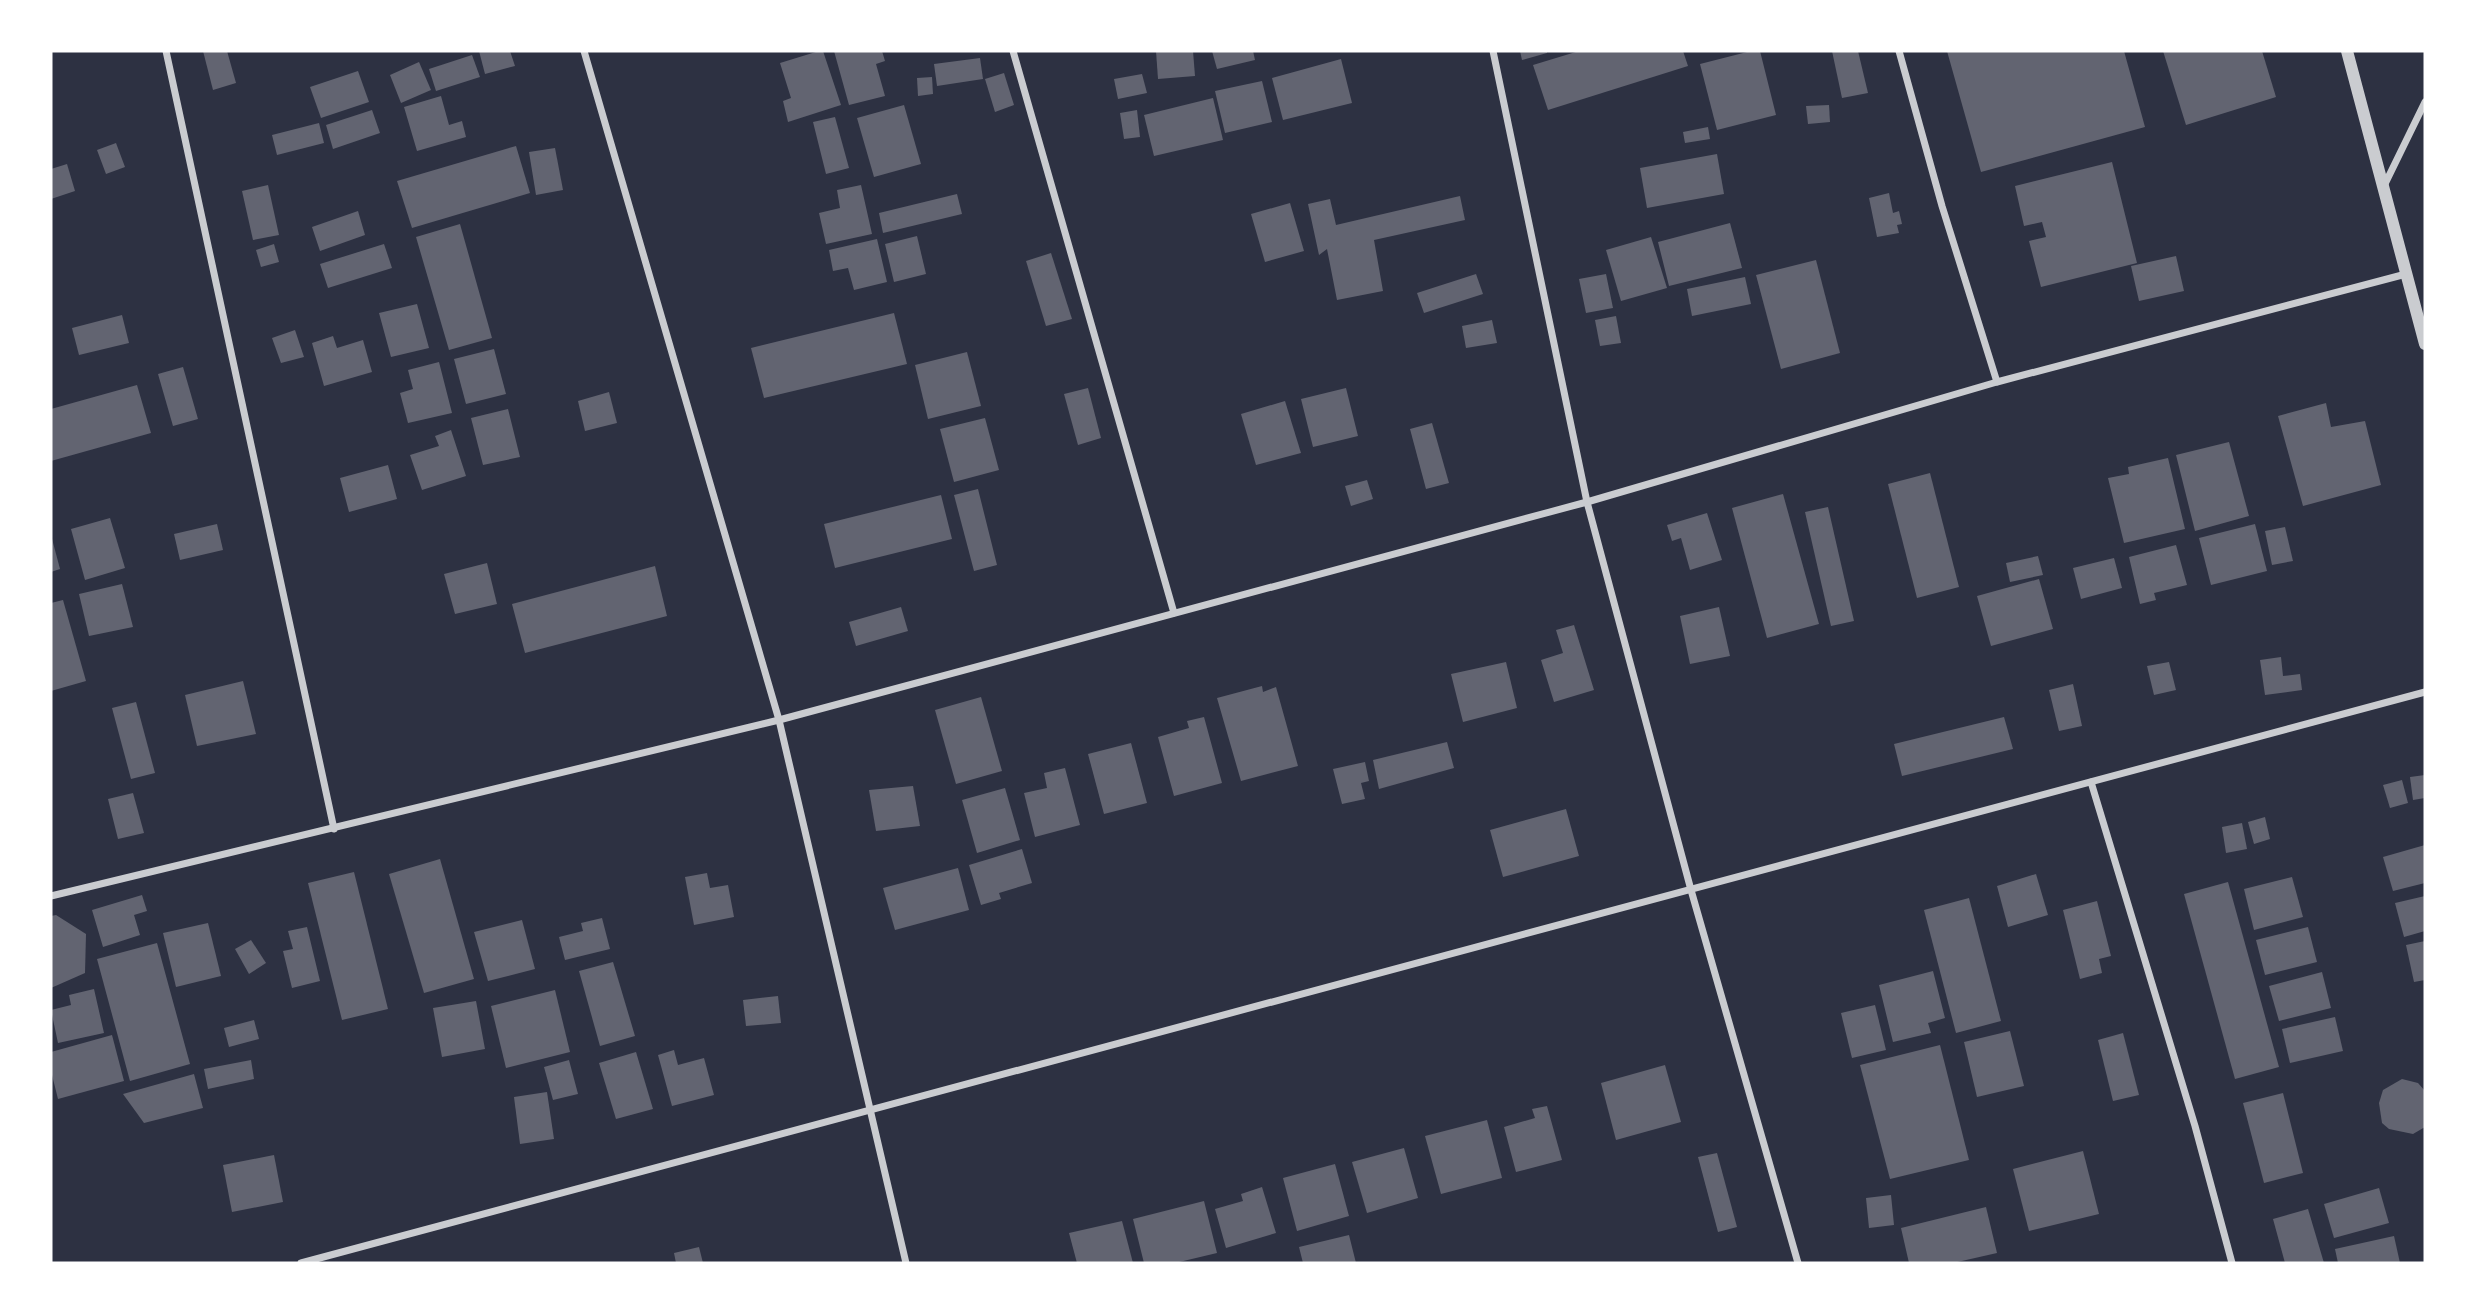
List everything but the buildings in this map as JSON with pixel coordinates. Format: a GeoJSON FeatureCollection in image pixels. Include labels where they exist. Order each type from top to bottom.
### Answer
{"type":"FeatureCollection","features":[{"type":"Feature","properties":{"kind":"street"},"geometry":{"type":"LineString","coordinates":[[166,51],[334,829]]}},
{"type":"Feature","properties":{"kind":"street"},"geometry":{"type":"LineString","coordinates":[[584,51],[779,720],[906,1263]]}},
{"type":"Feature","properties":{"kind":"street"},"geometry":{"type":"LineString","coordinates":[[1013,51],[1174,613]]}},
{"type":"Feature","properties":{"kind":"street"},"geometry":{"type":"LineString","coordinates":[[1493,51],[1587,502],[1691,890],[1798,1263]]}},
{"type":"Feature","properties":{"kind":"street"},"geometry":{"type":"LineString","coordinates":[[1899,51],[1942,206],[1997,382]]}},
{"type":"Feature","properties":{"kind":"street"},"geometry":{"type":"LineString","coordinates":[[2347,51],[2425,344]]}},
{"type":"Feature","properties":{"kind":"street"},"geometry":{"type":"LineString","coordinates":[[2383,188],[2425,102]]}},
{"type":"Feature","properties":{"kind":"street"},"geometry":{"type":"LineString","coordinates":[[51,897],[779,720],[1587,502],[1997,382],[2406,274]]}},
{"type":"Feature","properties":{"kind":"street"},"geometry":{"type":"LineString","coordinates":[[301,1263],[2425,692]]}},
{"type":"Feature","properties":{"kind":"street"},"geometry":{"type":"LineString","coordinates":[[2091,782],[2195,1126],[2232,1263]]}}]}
